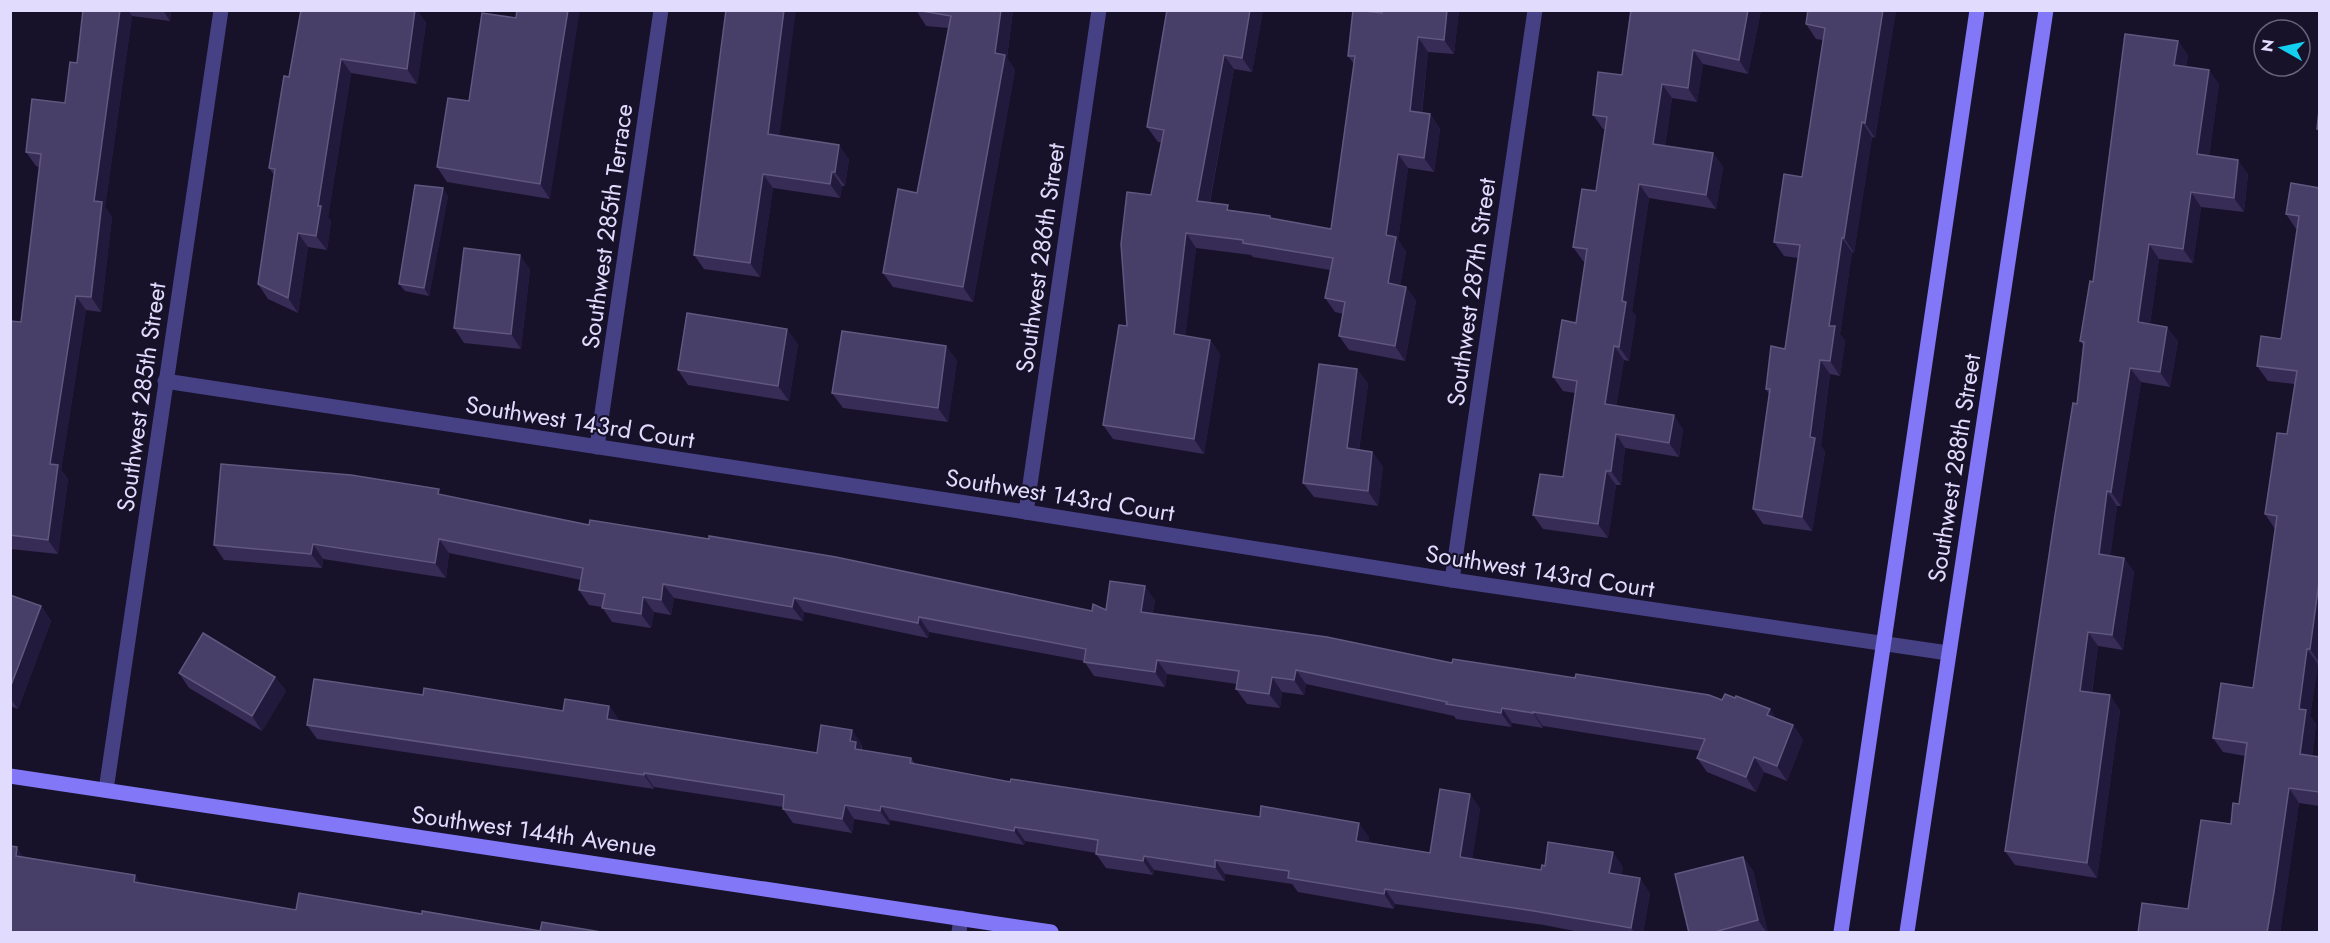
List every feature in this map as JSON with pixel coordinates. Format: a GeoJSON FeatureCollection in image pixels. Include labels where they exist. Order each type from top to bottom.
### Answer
{"type":"FeatureCollection","features":[{"type":"Feature","properties":{"kind":"main road","name":"Southwest 288th Street"},"geometry":{"type":"LineString","coordinates":[[1841,933],[1977,10]]}},
{"type":"Feature","properties":{"kind":"main road","name":"Southwest 288th Street"},"geometry":{"type":"LineString","coordinates":[[1907,933],[2046,10]]}},
{"type":"Feature","properties":{"kind":"main road","name":"Southwest 144th Avenue"},"geometry":{"type":"LineString","coordinates":[[10,776],[960,925],[1051,933]]}},
{"type":"Feature","properties":{"kind":"street","name":"Southwest 285th Street"},"geometry":{"type":"LineString","coordinates":[[106,790],[221,10]]}},
{"type":"Feature","properties":{"kind":"street","name":"Southwest 285th Terrace"},"geometry":{"type":"LineString","coordinates":[[597,447],[661,10]]}},
{"type":"Feature","properties":{"kind":"street","name":"Southwest 286th Street"},"geometry":{"type":"LineString","coordinates":[[1026,512],[1099,10]]}},
{"type":"Feature","properties":{"kind":"street","name":"Southwest 287th Street"},"geometry":{"type":"LineString","coordinates":[[1452,580],[1535,10]]}},
{"type":"Feature","properties":{"kind":"street","name":"Southwest 143rd Court"},"geometry":{"type":"LineString","coordinates":[[165,381],[1026,512],[1452,580],[1948,653]]}},
{"type":"Feature","properties":{"kind":"building"},"geometry":{"type":"Polygon","coordinates":[[[83,10],[120,10],[94,201],[102,202],[91,297],[76,296],[50,464],[58,465],[48,540],[10,535],[10,321],[21,322],[41,154],[26,152],[32,99],[65,103],[70,62],[77,63],[83,10]]]}},
{"type":"Feature","properties":{"kind":"building"},"geometry":{"type":"Polygon","coordinates":[[[301,10],[415,10],[407,69],[341,59],[318,206],[321,206],[316,236],[298,233],[288,298],[258,284],[275,169],[269,168],[284,76],[289,77],[301,10]]]}},
{"type":"Feature","properties":{"kind":"building"},"geometry":{"type":"Polygon","coordinates":[[[517,10],[568,10],[540,184],[437,167],[448,98],[469,101],[482,13],[516,18],[517,10]]]}},
{"type":"Feature","properties":{"kind":"building"},"geometry":{"type":"Polygon","coordinates":[[[726,10],[784,10],[768,134],[839,145],[835,172],[832,172],[830,184],[763,174],[750,263],[694,255],[726,10]]]}},
{"type":"Feature","properties":{"kind":"building"},"geometry":{"type":"Polygon","coordinates":[[[916,10],[1001,10],[995,53],[1005,55],[963,287],[883,273],[898,189],[917,193],[951,16],[916,10]]]}},
{"type":"Feature","properties":{"kind":"building"},"geometry":{"type":"Polygon","coordinates":[[[1167,10],[1250,10],[1242,58],[1224,55],[1197,201],[1228,205],[1227,210],[1270,216],[1270,218],[1331,229],[1355,56],[1348,56],[1353,10],[1382,13],[1382,10],[1447,10],[1444,40],[1418,37],[1410,111],[1430,114],[1424,158],[1398,154],[1386,235],[1396,237],[1388,283],[1406,287],[1395,346],[1339,336],[1345,302],[1325,298],[1333,258],[1243,243],[1243,240],[1186,233],[1174,334],[1210,340],[1194,439],[1103,425],[1119,325],[1127,326],[1121,244],[1127,192],[1151,195],[1164,130],[1147,127],[1167,10]]]}},
{"type":"Feature","properties":{"kind":"building"},"geometry":{"type":"Polygon","coordinates":[[[1631,10],[1748,10],[1739,60],[1693,50],[1688,88],[1662,84],[1653,144],[1713,153],[1706,195],[1639,184],[1622,301],[1626,302],[1619,347],[1614,346],[1605,404],[1674,415],[1669,443],[1616,434],[1611,471],[1606,471],[1598,524],[1533,515],[1540,474],[1563,477],[1577,381],[1553,377],[1562,320],[1576,323],[1587,249],[1573,247],[1582,189],[1596,191],[1607,117],[1593,115],[1598,72],[1622,75],[1631,10]]]}},
{"type":"Feature","properties":{"kind":"building"},"geometry":{"type":"Polygon","coordinates":[[[1808,10],[1883,10],[1865,123],[1862,122],[1844,238],[1842,238],[1829,326],[1835,326],[1830,361],[1820,360],[1810,437],[1815,438],[1802,517],[1753,509],[1770,389],[1766,389],[1771,346],[1785,349],[1800,245],[1774,242],[1784,174],[1802,177],[1825,28],[1806,24],[1808,10]]]}},
{"type":"Feature","properties":{"kind":"building"},"geometry":{"type":"Polygon","coordinates":[[[2125,34],[2178,41],[2174,65],[2209,70],[2197,154],[2238,160],[2234,198],[2191,192],[2183,249],[2149,244],[2138,322],[2167,327],[2160,372],[2130,368],[2111,492],[2107,491],[2099,554],[2124,558],[2112,635],[2088,632],[2080,691],[2110,695],[2087,863],[2005,851],[2073,403],[2077,404],[2084,342],[2080,341],[2090,281],[2093,282],[2125,34]]]}},
{"type":"Feature","properties":{"kind":"building"},"geometry":{"type":"Polygon","coordinates":[[[2291,183],[2319,188],[2319,582],[2299,709],[2306,710],[2300,754],[2319,757],[2319,792],[2289,788],[2267,933],[2138,933],[2142,903],[2188,909],[2201,820],[2231,824],[2233,803],[2239,804],[2247,743],[2213,738],[2221,683],[2253,688],[2277,516],[2265,514],[2277,433],[2287,434],[2297,371],[2257,366],[2261,336],[2281,339],[2299,216],[2286,214],[2291,183]]]}},
{"type":"Feature","properties":{"kind":"building"},"geometry":{"type":"Polygon","coordinates":[[[415,185],[443,188],[424,288],[399,284],[415,185]]]}},
{"type":"Feature","properties":{"kind":"building"},"geometry":{"type":"Polygon","coordinates":[[[464,248],[520,255],[511,334],[454,328],[464,248]]]}},
{"type":"Feature","properties":{"kind":"building"},"geometry":{"type":"Polygon","coordinates":[[[687,313],[787,329],[778,386],[678,370],[687,313]]]}},
{"type":"Feature","properties":{"kind":"building"},"geometry":{"type":"Polygon","coordinates":[[[842,331],[946,346],[938,408],[832,393],[842,331]]]}},
{"type":"Feature","properties":{"kind":"building"},"geometry":{"type":"Polygon","coordinates":[[[1319,364],[1357,369],[1347,448],[1372,452],[1368,491],[1303,483],[1319,364]]]}},
{"type":"Feature","properties":{"kind":"building"},"geometry":{"type":"Polygon","coordinates":[[[221,464],[351,475],[439,489],[438,494],[589,525],[590,520],[709,539],[709,536],[836,557],[1092,611],[1093,604],[1106,610],[1110,581],[1145,586],[1141,612],[1327,637],[1452,663],[1453,659],[1575,678],[1576,674],[1709,695],[1722,700],[1725,694],[1770,709],[1767,715],[1793,725],[1777,766],[1754,757],[1746,777],[1697,758],[1705,739],[1533,712],[1502,708],[1501,713],[1446,704],[1447,702],[1296,670],[1294,680],[1272,677],[1269,694],[1236,689],[1239,671],[1157,660],[1155,672],[1084,662],[1086,649],[919,617],[918,623],[794,598],[792,607],[663,584],[661,600],[643,597],[641,614],[602,608],[605,594],[579,590],[583,568],[439,539],[435,563],[313,544],[311,554],[214,545],[221,464]]]}},
{"type":"Feature","properties":{"kind":"building"},"geometry":{"type":"Polygon","coordinates":[[[10,595],[41,606],[10,688],[10,595]]]}},
{"type":"Feature","properties":{"kind":"building"},"geometry":{"type":"Polygon","coordinates":[[[203,633],[275,677],[252,716],[179,673],[203,633]]]}},
{"type":"Feature","properties":{"kind":"building"},"geometry":{"type":"Polygon","coordinates":[[[314,679],[423,695],[424,688],[563,711],[565,699],[609,706],[607,719],[817,753],[821,725],[852,730],[850,741],[856,742],[855,749],[911,758],[910,763],[1010,782],[1011,779],[1260,817],[1261,806],[1359,823],[1356,841],[1430,853],[1440,789],[1470,794],[1460,857],[1541,870],[1542,865],[1545,866],[1548,842],[1613,852],[1609,873],[1640,878],[1631,928],[1385,889],[1384,894],[1288,878],[1289,871],[1215,860],[1215,867],[1144,856],[1143,861],[1096,854],[1098,840],[1015,827],[1014,831],[881,806],[880,811],[845,805],[842,819],[783,809],[784,795],[307,725],[314,679]]]}},
{"type":"Feature","properties":{"kind":"building"},"geometry":{"type":"Polygon","coordinates":[[[10,846],[17,847],[16,856],[135,875],[134,882],[296,910],[299,893],[540,931],[542,922],[607,933],[14,933],[10,932],[10,846]]]}},
{"type":"Feature","properties":{"kind":"building"},"geometry":{"type":"Polygon","coordinates":[[[1743,857],[1758,920],[1711,933],[1689,933],[1675,874],[1743,857]]]}}]}
